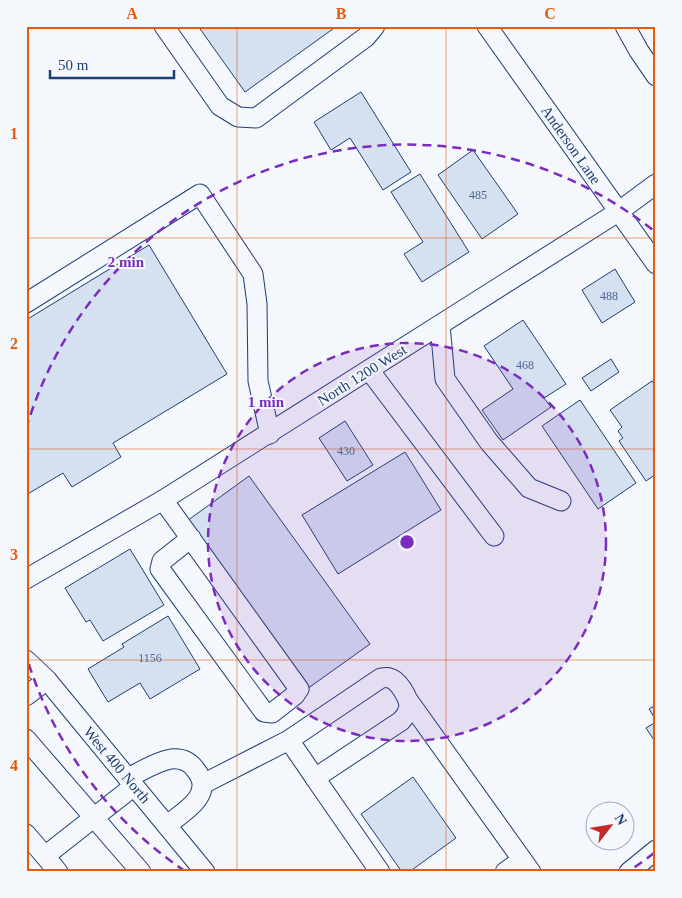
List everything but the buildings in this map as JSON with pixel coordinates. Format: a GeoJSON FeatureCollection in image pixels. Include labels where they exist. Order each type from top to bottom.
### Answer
{"type":"FeatureCollection","features":[{"type":"Feature","properties":{"kind":"street"},"geometry":{"type":"LineString","coordinates":[[164,26],[220,106],[238,117],[256,118],[366,37],[375,26]]}},
{"type":"Feature","properties":{"kind":"street","name":"Anderson Lane"},"geometry":{"type":"LineString","coordinates":[[487,26],[656,264]]}},
{"type":"Feature","properties":{"kind":"street"},"geometry":{"type":"LineString","coordinates":[[625,26],[656,76]]}},
{"type":"Feature","properties":{"kind":"street","name":"North 1200 West"},"geometry":{"type":"LineString","coordinates":[[26,578],[163,500],[270,434],[618,212],[656,184]]}},
{"type":"Feature","properties":{"kind":"street"},"geometry":{"type":"LineString","coordinates":[[26,303],[200,194],[253,274],[257,304],[258,381],[270,434]]}},
{"type":"Feature","properties":{"kind":"street"},"geometry":{"type":"LineString","coordinates":[[440,325],[445,380],[489,442],[529,488],[561,501]]}},
{"type":"Feature","properties":{"kind":"street"},"geometry":{"type":"LineString","coordinates":[[370,370],[494,536]]}},
{"type":"Feature","properties":{"kind":"street"},"geometry":{"type":"LineString","coordinates":[[163,500],[191,538],[299,688],[295,695],[272,713],[264,712],[160,569],[162,561],[191,538]]}},
{"type":"Feature","properties":{"kind":"street","name":"West 400 North"},"geometry":{"type":"LineString","coordinates":[[26,660],[47,680],[205,872]]}},
{"type":"Feature","properties":{"kind":"street"},"geometry":{"type":"LineString","coordinates":[[203,784],[289,740],[381,678],[391,678],[526,866],[505,872]]}},
{"type":"Feature","properties":{"kind":"street"},"geometry":{"type":"LineString","coordinates":[[26,696],[47,680]]}},
{"type":"Feature","properties":{"kind":"street"},"geometry":{"type":"LineString","coordinates":[[315,778],[401,721],[406,716],[409,708],[408,700]]}},
{"type":"Feature","properties":{"kind":"street"},"geometry":{"type":"LineString","coordinates":[[26,739],[141,872]]}},
{"type":"Feature","properties":{"kind":"street"},"geometry":{"type":"LineString","coordinates":[[289,740],[380,872]]}},
{"type":"Feature","properties":{"kind":"street"},"geometry":{"type":"LineString","coordinates":[[58,872],[34,848],[94,817],[151,765],[180,759],[193,766],[203,784],[200,796],[194,804],[167,825]]}},
{"type":"Feature","properties":{"kind":"street"},"geometry":{"type":"LineString","coordinates":[[629,872],[656,850]]}}]}
